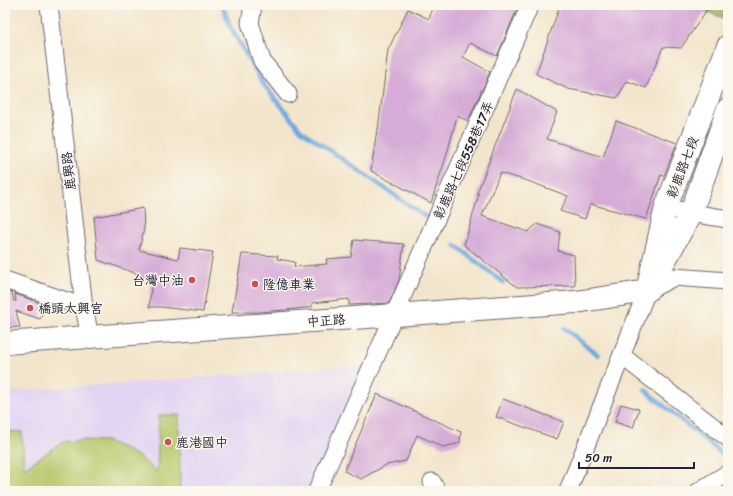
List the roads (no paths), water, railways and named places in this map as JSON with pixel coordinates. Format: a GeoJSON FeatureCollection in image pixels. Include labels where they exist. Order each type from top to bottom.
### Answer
{"type":"FeatureCollection","features":[{"type":"Feature","properties":{"kind":"main road","name":"彰鹿路七段"},"geometry":{"type":"LineString","coordinates":[[647,291],[666,207],[728,46]]}},
{"type":"Feature","properties":{"kind":"main road","name":"彰鹿路七段"},"geometry":{"type":"LineString","coordinates":[[647,291],[691,213],[728,109]]}},
{"type":"Feature","properties":{"kind":"main road","name":"中正路"},"geometry":{"type":"LineString","coordinates":[[5,343],[576,302],[647,291]]}},
{"type":"Feature","properties":{"kind":"street","name":"鹿興路"},"geometry":{"type":"LineString","coordinates":[[49,5],[84,307],[90,337]]}},
{"type":"Feature","properties":{"kind":"street"},"geometry":{"type":"LineString","coordinates":[[253,5],[250,23],[262,61],[288,94]]}},
{"type":"Feature","properties":{"kind":"street","name":"彰鹿路七段558巷17弄"},"geometry":{"type":"LineString","coordinates":[[317,491],[530,5]]}},
{"type":"Feature","properties":{"kind":"street"},"geometry":{"type":"LineString","coordinates":[[666,207],[728,219]]}},
{"type":"Feature","properties":{"kind":"street"},"geometry":{"type":"LineString","coordinates":[[647,291],[674,277],[728,280]]}},
{"type":"Feature","properties":{"kind":"street"},"geometry":{"type":"LineString","coordinates":[[5,280],[84,307]]}},
{"type":"Feature","properties":{"kind":"street","name":"彰鹿路七段"},"geometry":{"type":"LineString","coordinates":[[568,491],[647,291]]}},
{"type":"Feature","properties":{"kind":"street"},"geometry":{"type":"LineString","coordinates":[[622,356],[728,438]]}},
{"type":"Feature","properties":{"kind":"street"},"geometry":{"type":"LineString","coordinates":[[699,491],[727,475]]}},
{"type":"Feature","properties":{"kind":"waterway"},"geometry":{"type":"LineString","coordinates":[[222,5],[231,28],[264,85],[301,130],[426,217]]}},
{"type":"Feature","properties":{"kind":"waterway"},"geometry":{"type":"LineString","coordinates":[[455,245],[503,282]]}},
{"type":"Feature","properties":{"kind":"waterway"},"geometry":{"type":"LineString","coordinates":[[564,328],[598,355]]}},
{"type":"Feature","properties":{"kind":"waterway"},"geometry":{"type":"LineString","coordinates":[[645,390],[727,458]]}},
{"type":"Feature","properties":{"kind":"place","name":"台灣中油"},"geometry":{"type":"Point","coordinates":[192,280]}},
{"type":"Feature","properties":{"kind":"place","name":"隆億車業"},"geometry":{"type":"Point","coordinates":[255,284]}},
{"type":"Feature","properties":{"kind":"place","name":"橋頭太興宮"},"geometry":{"type":"Point","coordinates":[30,308]}},
{"type":"Feature","properties":{"kind":"place","name":"鹿港國中"},"geometry":{"type":"Point","coordinates":[168,442]}}]}
